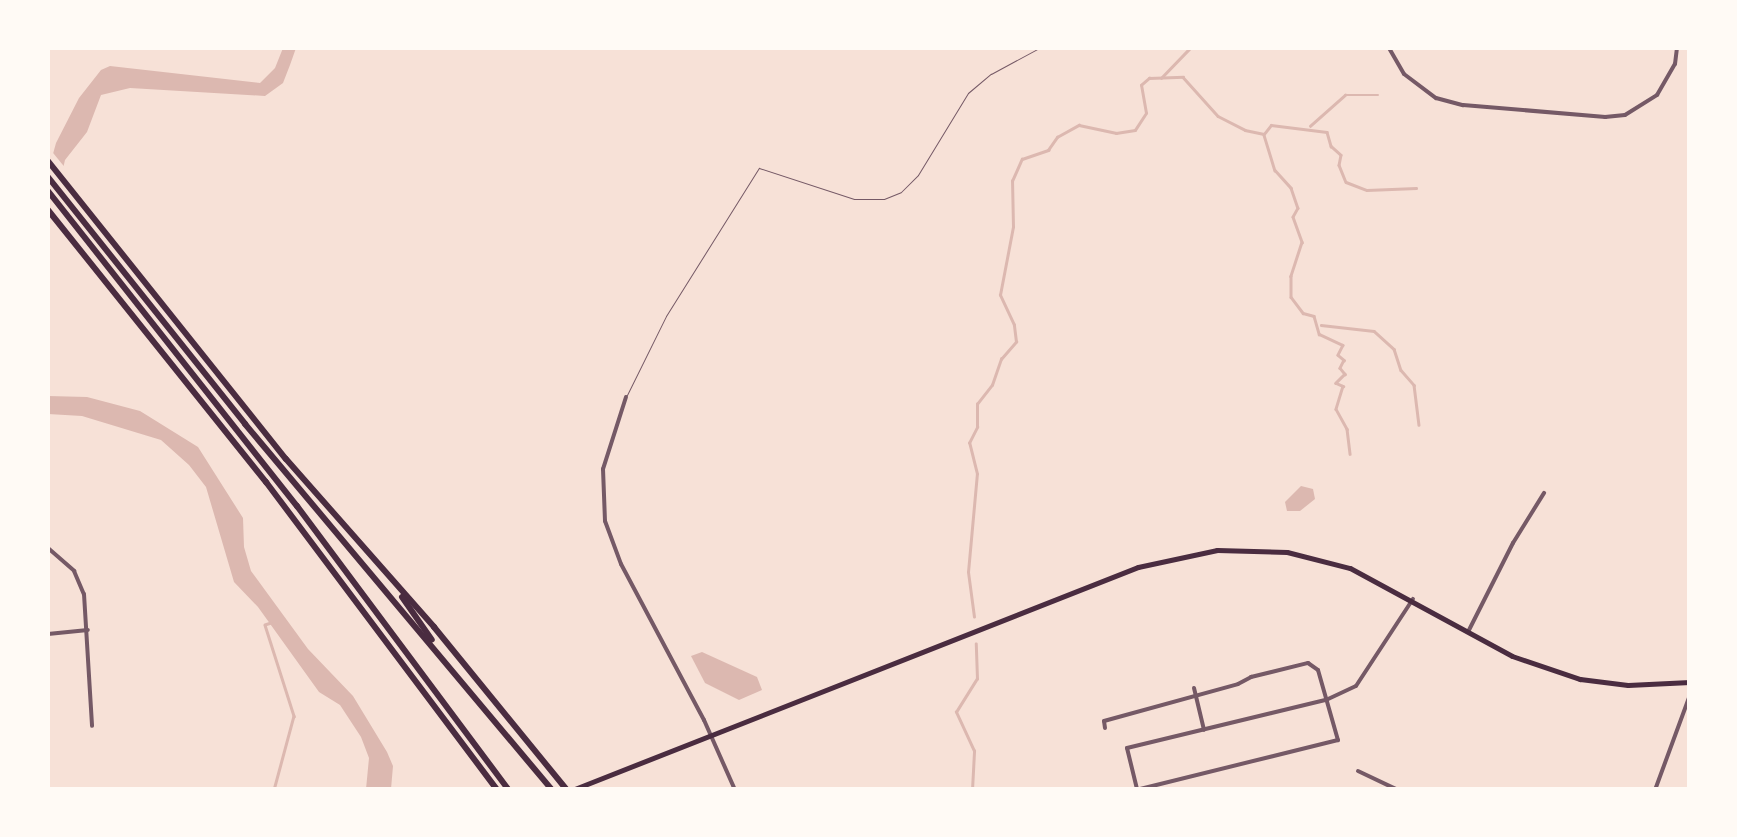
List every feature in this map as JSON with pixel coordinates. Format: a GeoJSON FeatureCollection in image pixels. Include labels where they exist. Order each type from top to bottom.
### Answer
{"type":"FeatureCollection","features":[{"type":"Feature","properties":{"kind":"highway"},"geometry":{"type":"LineString","coordinates":[[48,161],[286,458],[569,790]]}},
{"type":"Feature","properties":{"kind":"highway"},"geometry":{"type":"LineString","coordinates":[[48,177],[74,218],[510,790]]}},
{"type":"Feature","properties":{"kind":"highway"},"geometry":{"type":"LineString","coordinates":[[48,191],[552,790]]}},
{"type":"Feature","properties":{"kind":"highway"},"geometry":{"type":"LineString","coordinates":[[48,210],[266,482],[497,790]]}},
{"type":"Feature","properties":{"kind":"highway"},"geometry":{"type":"LineString","coordinates":[[385,572],[453,670]]}},
{"type":"Feature","properties":{"kind":"main road"},"geometry":{"type":"LineString","coordinates":[[569,790],[1138,567],[1182,555],[1243,549],[1311,557],[1364,574],[1512,656],[1580,679],[1628,685],[1690,682]]}},
{"type":"Feature","properties":{"kind":"street"},"geometry":{"type":"LineString","coordinates":[[1389,48],[1404,74],[1436,98],[1463,105],[1605,117],[1625,115],[1658,96],[1675,64],[1676,48]]}},
{"type":"Feature","properties":{"kind":"street"},"geometry":{"type":"LineString","coordinates":[[626,397],[603,469],[605,521],[622,564],[711,734],[735,790]]}},
{"type":"Feature","properties":{"kind":"street"},"geometry":{"type":"LineString","coordinates":[[1468,632],[1512,543],[1544,494]]}},
{"type":"Feature","properties":{"kind":"street"},"geometry":{"type":"LineString","coordinates":[[48,548],[78,577],[88,630],[92,726]]}},
{"type":"Feature","properties":{"kind":"street"},"geometry":{"type":"LineString","coordinates":[[1105,728],[1104,721],[1194,692],[1308,664],[1318,670],[1326,700],[1338,740],[1137,789],[1127,748],[1204,730],[1326,700],[1343,695],[1367,675],[1413,599]]}},
{"type":"Feature","properties":{"kind":"street"},"geometry":{"type":"LineString","coordinates":[[48,634],[88,630]]}},
{"type":"Feature","properties":{"kind":"street"},"geometry":{"type":"LineString","coordinates":[[1194,692],[1204,730]]}},
{"type":"Feature","properties":{"kind":"street"},"geometry":{"type":"LineString","coordinates":[[1656,790],[1690,695]]}},
{"type":"Feature","properties":{"kind":"street"},"geometry":{"type":"LineString","coordinates":[[1358,771],[1398,790]]}},
{"type":"Feature","properties":{"kind":"lane"},"geometry":{"type":"LineString","coordinates":[[626,397],[666,316],[759,168],[854,200],[884,200],[918,175],[968,93],[991,74],[1039,48]]}},
{"type":"Feature","properties":{"kind":"shaded area"},"geometry":{"type":"Polygon","coordinates":[[[283,48],[296,48],[283,83],[265,96],[130,88],[101,95],[87,132],[65,160],[48,233],[48,172],[56,143],[79,98],[101,70],[110,66],[260,83],[275,68],[283,48]]]}},
{"type":"Feature","properties":{"kind":"shaded area"},"geometry":{"type":"Polygon","coordinates":[[[48,396],[87,397],[140,411],[198,447],[243,518],[244,547],[251,571],[308,649],[353,696],[393,766],[391,789],[366,789],[369,758],[361,737],[340,705],[319,692],[258,607],[234,582],[206,487],[189,465],[161,440],[82,416],[48,414],[48,396]]]}},
{"type":"Feature","properties":{"kind":"shaded area"},"geometry":{"type":"Polygon","coordinates":[[[1301,486],[1313,489],[1315,499],[1300,511],[1287,511],[1285,502],[1301,486]]]}},
{"type":"Feature","properties":{"kind":"shaded area"},"geometry":{"type":"Polygon","coordinates":[[[702,652],[757,677],[762,690],[739,700],[705,683],[691,656],[702,652]]]}},
{"type":"Feature","properties":{"kind":"pier"},"geometry":{"type":"Polygon","coordinates":[[[49,148],[67,170],[53,231],[48,224],[49,148]]]}},
{"type":"Feature","properties":{"kind":"waterway"},"geometry":{"type":"LineString","coordinates":[[1161,78],[1190,48]]}},
{"type":"Feature","properties":{"kind":"waterway"},"geometry":{"type":"LineString","coordinates":[[974,617],[968,572],[977,474],[969,443],[977,427],[977,404],[992,385],[1001,359],[1016,342],[1014,325],[1000,295],[1013,227],[1012,181],[1022,159],[1048,150],[1057,137],[1079,125],[1116,133],[1135,130],[1146,113],[1141,85],[1149,78],[1183,77],[1218,116],[1245,130],[1264,134],[1271,125],[1327,132],[1331,146],[1341,155],[1339,165],[1346,182],[1367,190],[1416,188]]}},
{"type":"Feature","properties":{"kind":"waterway"},"geometry":{"type":"LineString","coordinates":[[1310,126],[1345,95],[1378,95]]}},
{"type":"Feature","properties":{"kind":"waterway"},"geometry":{"type":"LineString","coordinates":[[1264,135],[1275,170],[1291,188],[1298,208],[1293,217],[1302,242],[1291,276],[1291,297],[1303,313],[1314,316],[1319,334],[1343,345],[1338,355],[1344,360],[1340,368],[1345,374],[1336,383],[1343,386],[1336,409],[1347,429],[1350,454]]}},
{"type":"Feature","properties":{"kind":"waterway"},"geometry":{"type":"LineString","coordinates":[[1321,325],[1374,331],[1394,349],[1401,370],[1414,385],[1419,425]]}},
{"type":"Feature","properties":{"kind":"waterway"},"geometry":{"type":"LineString","coordinates":[[271,623],[265,625],[294,716],[274,790]]}},
{"type":"Feature","properties":{"kind":"waterway"},"geometry":{"type":"LineString","coordinates":[[972,790],[974,751],[956,712],[977,679],[976,644]]}}]}
